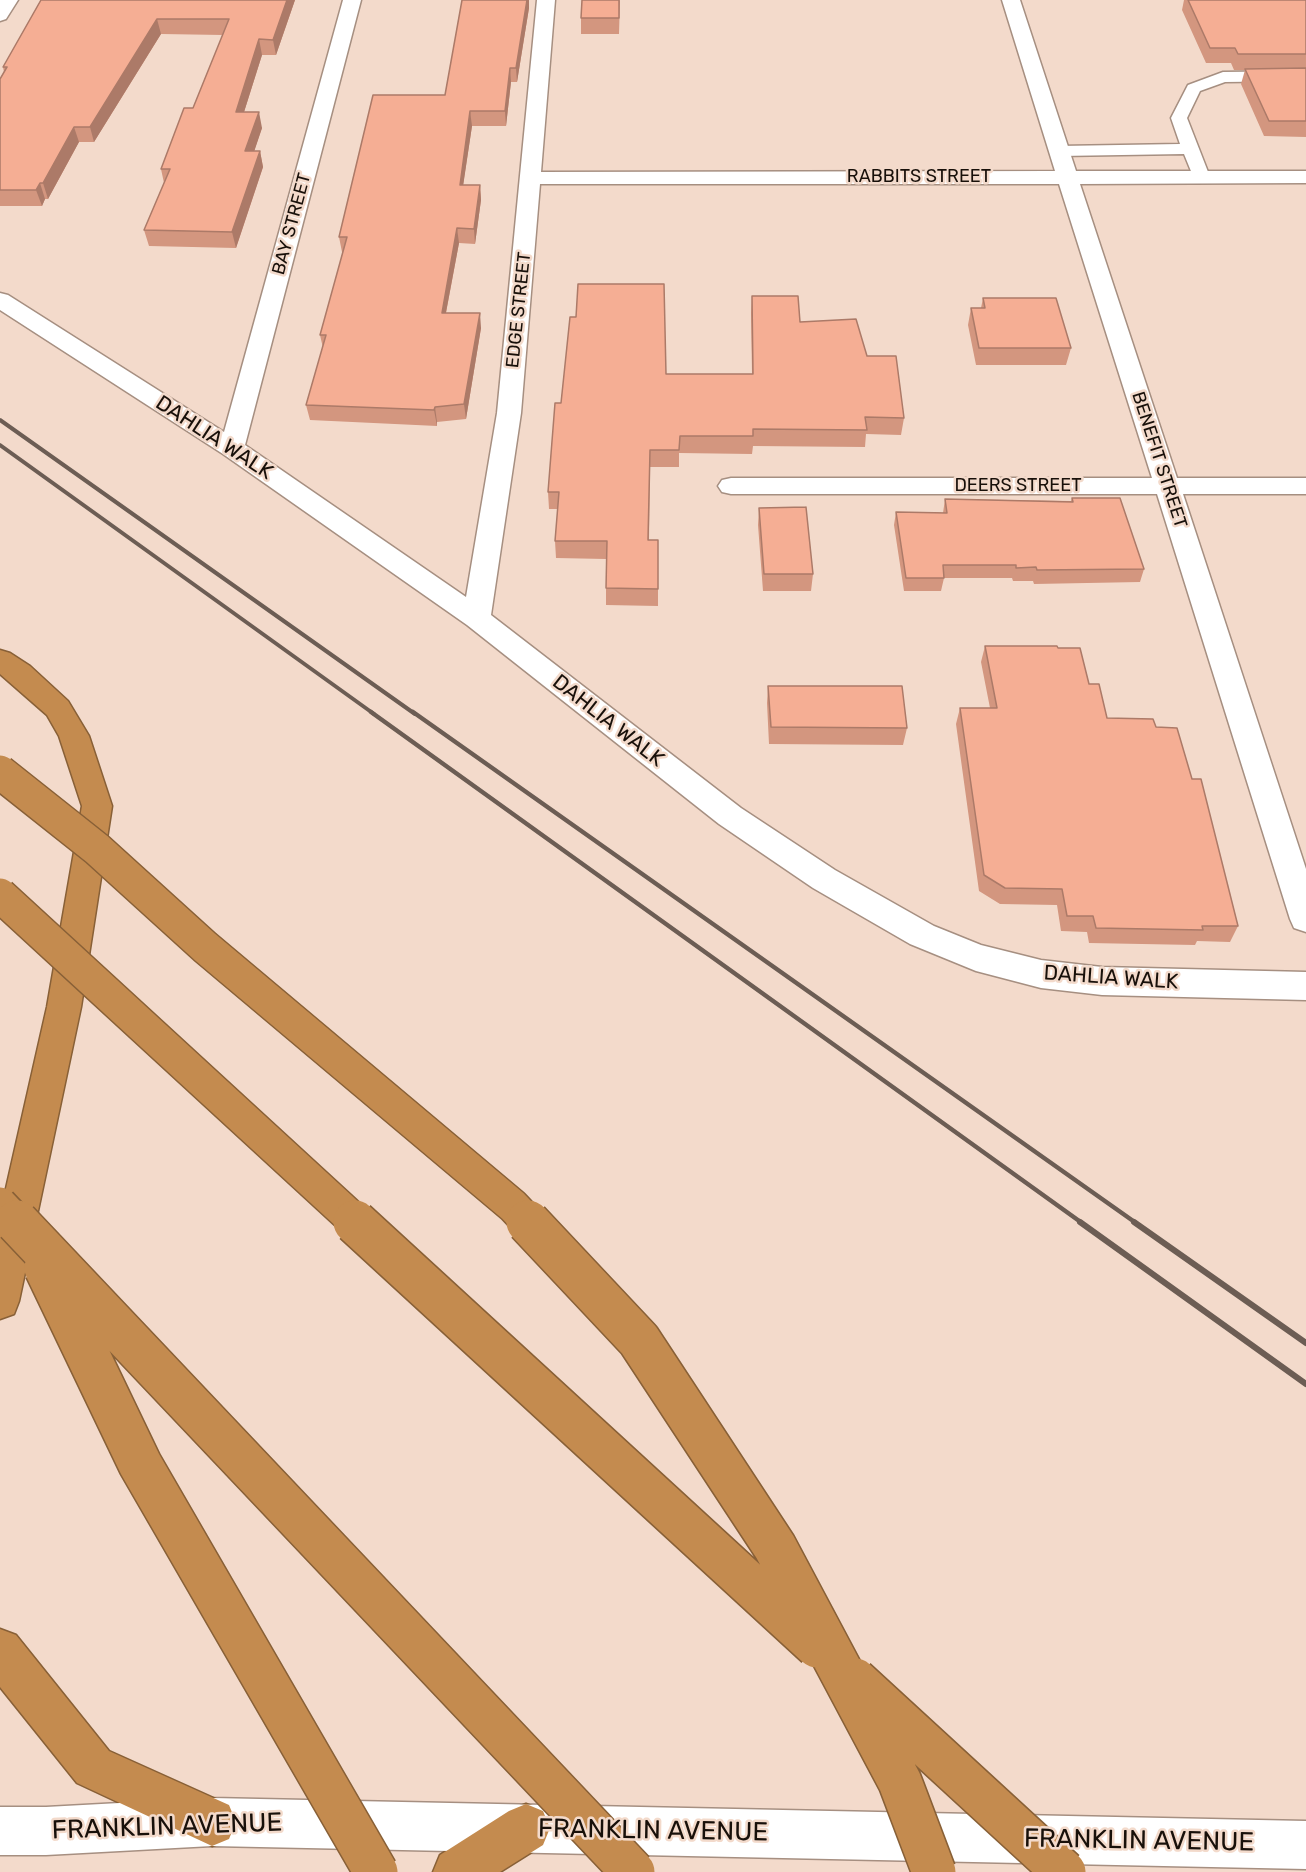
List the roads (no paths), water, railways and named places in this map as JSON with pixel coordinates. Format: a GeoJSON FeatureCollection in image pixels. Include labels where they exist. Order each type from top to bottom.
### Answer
{"type":"FeatureCollection","features":[{"type":"Feature","properties":{"kind":"highway"},"geometry":{"type":"LineString","coordinates":[[0,660],[20,673],[58,708],[74,736],[97,806],[64,1007],[0,1301]]}},
{"type":"Feature","properties":{"kind":"highway"},"geometry":{"type":"LineString","coordinates":[[0,772],[97,849],[205,947],[513,1206],[639,1340],[775,1547],[900,1782],[934,1872]]}},
{"type":"Feature","properties":{"kind":"highway"},"geometry":{"type":"LineString","coordinates":[[0,895],[1064,1872]]}},
{"type":"Feature","properties":{"kind":"highway"},"geometry":{"type":"LineString","coordinates":[[0,1204],[633,1872]]}},
{"type":"Feature","properties":{"kind":"highway"},"geometry":{"type":"LineString","coordinates":[[32,1239],[140,1464],[376,1872]]}},
{"type":"Feature","properties":{"kind":"highway"},"geometry":{"type":"LineString","coordinates":[[0,1651],[93,1767],[212,1822]]}},
{"type":"Feature","properties":{"kind":"highway"},"geometry":{"type":"LineString","coordinates":[[457,1872],[526,1828]]}},
{"type":"Feature","properties":{"kind":"street"},"geometry":{"type":"LineString","coordinates":[[0,15],[9,0]]}},
{"type":"Feature","properties":{"kind":"street","name":"BAY STREET"},"geometry":{"type":"LineString","coordinates":[[232,447],[352,0]]}},
{"type":"Feature","properties":{"kind":"street","name":"EDGE STREET"},"geometry":{"type":"LineString","coordinates":[[477,618],[509,413],[532,178],[546,0]]}},
{"type":"Feature","properties":{"kind":"street","name":"BENEFIT STREET"},"geometry":{"type":"LineString","coordinates":[[1011,0],[1306,919]]}},
{"type":"Feature","properties":{"kind":"street","name":"RABBITS STREET"},"geometry":{"type":"LineString","coordinates":[[532,178],[1306,177]]}},
{"type":"Feature","properties":{"kind":"street","name":"DAHLIA WALK"},"geometry":{"type":"LineString","coordinates":[[0,300],[232,447],[477,618],[730,816],[824,879],[922,935],[976,957],[1041,974],[1102,981],[1290,986]]}},
{"type":"Feature","properties":{"kind":"street","name":"DEERS STREET"},"geometry":{"type":"LineString","coordinates":[[730,486],[1306,486]]}},
{"type":"Feature","properties":{"kind":"street","name":"FRANKLIN AVENUE"},"geometry":{"type":"LineString","coordinates":[[0,1831],[46,1831],[212,1822],[1306,1845]]}},
{"type":"Feature","properties":{"kind":"lane"},"geometry":{"type":"LineString","coordinates":[[1201,177],[1179,118],[1194,88],[1223,77],[1306,76]]}},
{"type":"Feature","properties":{"kind":"lane"},"geometry":{"type":"LineString","coordinates":[[1060,151],[1191,149]]}},
{"type":"Feature","properties":{"kind":"lane"},"geometry":{"type":"LineString","coordinates":[[1088,151],[1097,176]]}},
{"type":"Feature","properties":{"kind":"railway"},"geometry":{"type":"LineString","coordinates":[[0,420],[415,714]]}},
{"type":"Feature","properties":{"kind":"railway"},"geometry":{"type":"LineString","coordinates":[[0,445],[374,714]]}},
{"type":"Feature","properties":{"kind":"railway"},"geometry":{"type":"LineString","coordinates":[[371,712],[1082,1223]]}},
{"type":"Feature","properties":{"kind":"railway"},"geometry":{"type":"LineString","coordinates":[[413,712],[1136,1223]]}},
{"type":"Feature","properties":{"kind":"railway"},"geometry":{"type":"LineString","coordinates":[[1080,1222],[1306,1384]]}},
{"type":"Feature","properties":{"kind":"railway"},"geometry":{"type":"LineString","coordinates":[[1134,1222],[1306,1343]]}}]}
